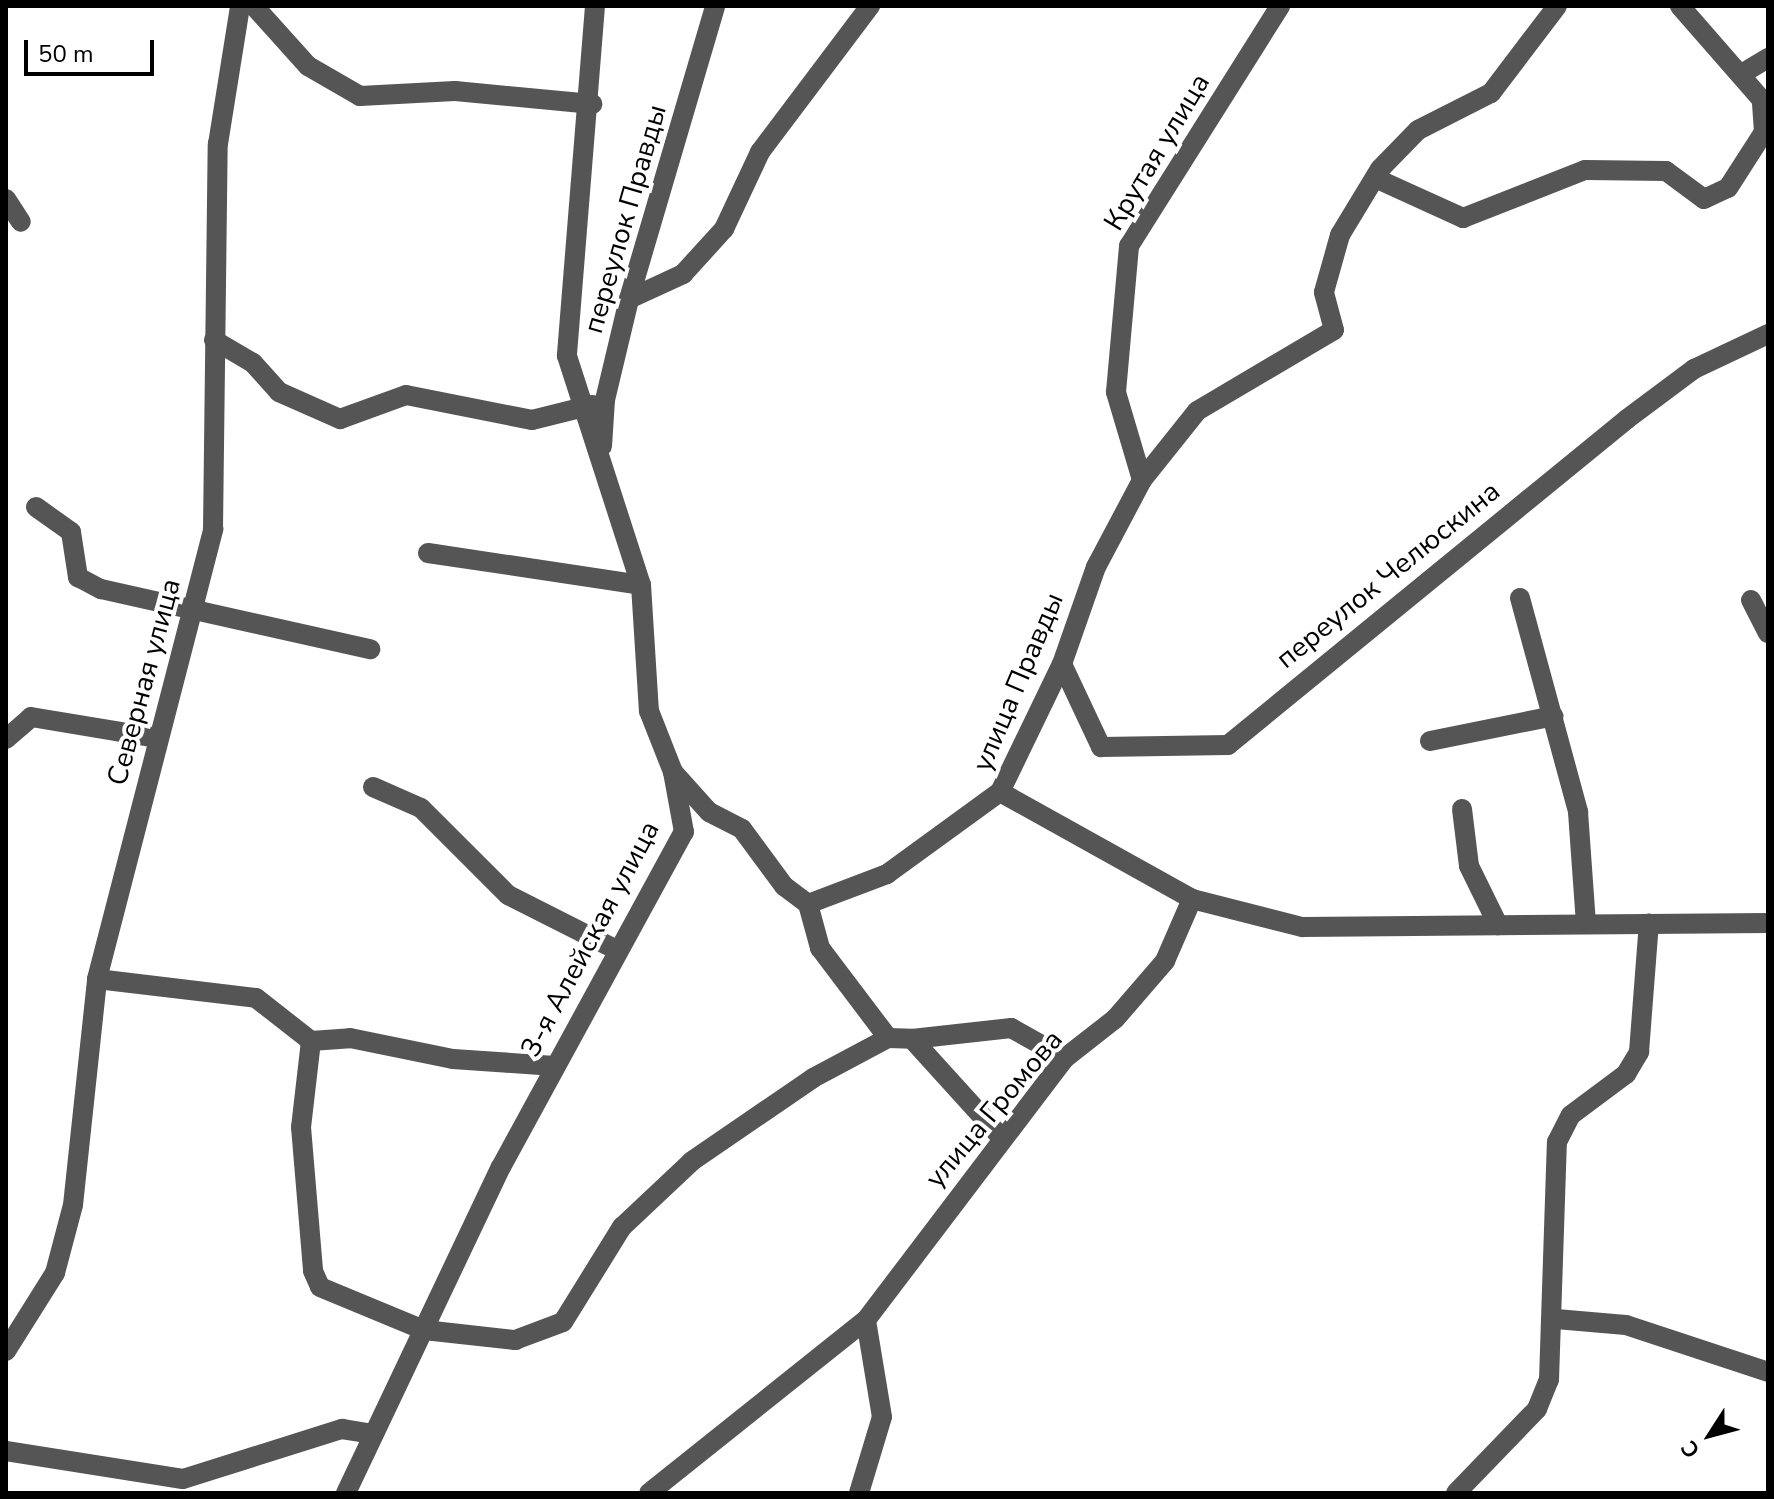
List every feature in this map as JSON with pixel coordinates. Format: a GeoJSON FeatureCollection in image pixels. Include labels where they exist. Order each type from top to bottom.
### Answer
{"type":"FeatureCollection","features":[{"type":"Feature","properties":{"kind":"street","name":"Северная улица"},"geometry":{"type":"LineString","coordinates":[[6,1351],[55,1273],[73,1205],[97,979],[213,529],[218,144],[240,6]]}},
{"type":"Feature","properties":{"kind":"street"},"geometry":{"type":"LineString","coordinates":[[254,6],[308,66],[360,96],[455,91],[592,104]]}},
{"type":"Feature","properties":{"kind":"street"},"geometry":{"type":"LineString","coordinates":[[595,6],[592,104],[568,314],[567,356],[582,410],[602,450],[641,585],[649,711],[673,772],[709,812],[742,829],[784,886],[808,904],[820,948],[888,1038]]}},
{"type":"Feature","properties":{"kind":"street","name":"переулок Правды"},"geometry":{"type":"LineString","coordinates":[[602,450],[605,400],[629,299],[715,6]]}},
{"type":"Feature","properties":{"kind":"street"},"geometry":{"type":"LineString","coordinates":[[629,299],[683,274],[724,229],[760,152],[870,6]]}},
{"type":"Feature","properties":{"kind":"street","name":"Крутая улица"},"geometry":{"type":"LineString","coordinates":[[1142,480],[1116,392],[1129,246],[1280,6]]}},
{"type":"Feature","properties":{"kind":"street","name":"улица Правды"},"geometry":{"type":"LineString","coordinates":[[1557,6],[1491,93],[1418,130],[1375,178],[1340,235],[1324,292],[1334,330],[1197,411],[1142,480],[1096,567],[1062,664],[1000,792],[1192,899],[1302,927],[1768,923]]}},
{"type":"Feature","properties":{"kind":"street"},"geometry":{"type":"LineString","coordinates":[[1375,178],[1463,218],[1585,170],[1666,171],[1704,199],[1728,188],[1764,132],[1762,100],[1743,73],[1680,6]]}},
{"type":"Feature","properties":{"kind":"street"},"geometry":{"type":"LineString","coordinates":[[1743,73],[1768,58]]}},
{"type":"Feature","properties":{"kind":"street"},"geometry":{"type":"LineString","coordinates":[[6,199],[21,222]]}},
{"type":"Feature","properties":{"kind":"street","name":"переулок Челюскина"},"geometry":{"type":"LineString","coordinates":[[1062,664],[1101,747],[1228,745],[1627,419],[1694,369],[1768,334]]}},
{"type":"Feature","properties":{"kind":"street"},"geometry":{"type":"LineString","coordinates":[[214,340],[253,363],[279,392],[340,419],[406,395],[532,420],[582,410],[605,400]]}},
{"type":"Feature","properties":{"kind":"street"},"geometry":{"type":"LineString","coordinates":[[36,507],[71,532],[78,577],[190,613],[370,649]]}},
{"type":"Feature","properties":{"kind":"street"},"geometry":{"type":"LineString","coordinates":[[428,553],[641,585]]}},
{"type":"Feature","properties":{"kind":"street"},"geometry":{"type":"LineString","coordinates":[[1520,598],[1578,812],[1586,924]]}},
{"type":"Feature","properties":{"kind":"street"},"geometry":{"type":"LineString","coordinates":[[1751,600],[1768,633]]}},
{"type":"Feature","properties":{"kind":"street"},"geometry":{"type":"LineString","coordinates":[[1430,741],[1554,716]]}},
{"type":"Feature","properties":{"kind":"street"},"geometry":{"type":"LineString","coordinates":[[6,739],[31,717],[158,738]]}},
{"type":"Feature","properties":{"kind":"street","name":"3-я Алейская улица"},"geometry":{"type":"LineString","coordinates":[[346,1493],[555,1066],[615,949],[684,832],[673,772]]}},
{"type":"Feature","properties":{"kind":"street"},"geometry":{"type":"LineString","coordinates":[[373,787],[421,808],[508,895],[615,949]]}},
{"type":"Feature","properties":{"kind":"street"},"geometry":{"type":"LineString","coordinates":[[808,904],[887,874],[1000,792]]}},
{"type":"Feature","properties":{"kind":"street"},"geometry":{"type":"LineString","coordinates":[[1462,809],[1469,866],[1498,925]]}},
{"type":"Feature","properties":{"kind":"street","name":"улица Громова"},"geometry":{"type":"LineString","coordinates":[[649,1493],[667,1482],[866,1320],[1001,1137],[1065,1058],[1115,1019],[1165,961],[1192,899]]}},
{"type":"Feature","properties":{"kind":"street"},"geometry":{"type":"LineString","coordinates":[[1456,1493],[1537,1409],[1556,1319],[1557,1142],[1571,1115],[1626,1074],[1639,1052],[1649,923]]}},
{"type":"Feature","properties":{"kind":"street"},"geometry":{"type":"LineString","coordinates":[[97,979],[256,998],[311,1041],[350,1038],[453,1059],[555,1066]]}},
{"type":"Feature","properties":{"kind":"street"},"geometry":{"type":"LineString","coordinates":[[311,1041],[301,1127],[313,1271],[320,1287],[424,1330],[515,1340],[563,1322],[622,1227],[692,1161],[813,1078],[888,1038],[912,1039],[1011,1028],[1065,1058]]}},
{"type":"Feature","properties":{"kind":"street"},"geometry":{"type":"LineString","coordinates":[[912,1039],[1001,1137]]}},
{"type":"Feature","properties":{"kind":"street"},"geometry":{"type":"LineString","coordinates":[[1556,1319],[1626,1325],[1768,1372]]}},
{"type":"Feature","properties":{"kind":"street"},"geometry":{"type":"LineString","coordinates":[[859,1493],[882,1417],[866,1320]]}},
{"type":"Feature","properties":{"kind":"street"},"geometry":{"type":"LineString","coordinates":[[6,1451],[183,1479],[342,1429],[374,1434]]}}]}
